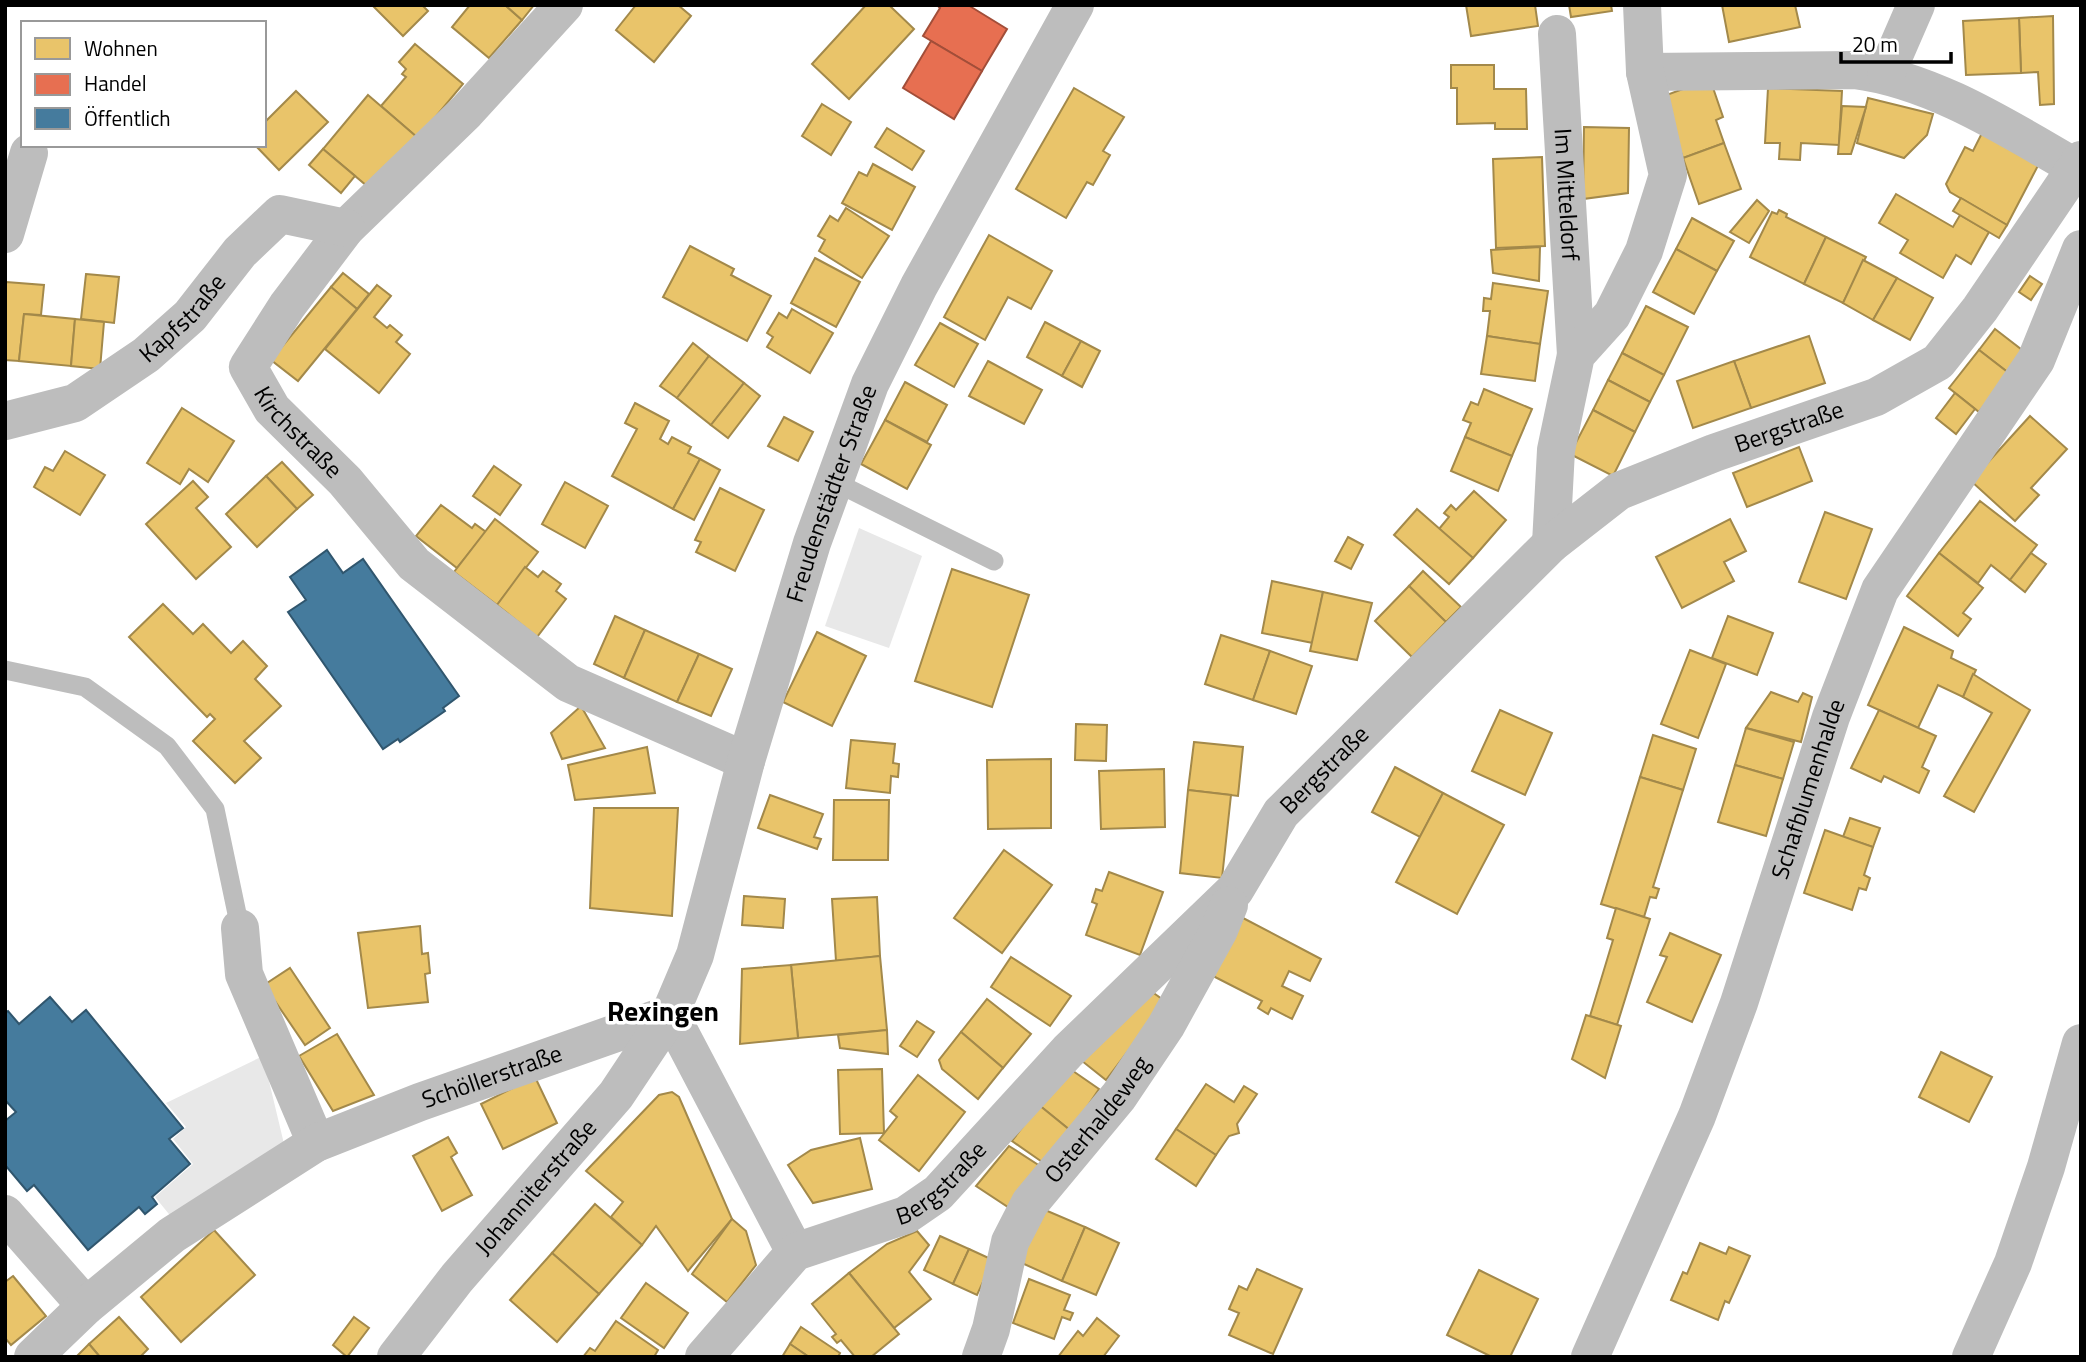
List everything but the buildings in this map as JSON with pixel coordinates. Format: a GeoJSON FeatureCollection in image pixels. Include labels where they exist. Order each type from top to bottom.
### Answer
{"type":"FeatureCollection","features":[{"type":"Feature","properties":{"kind":"street","name":"Kirchstraße"},"geometry":{"type":"LineString","coordinates":[[564,5],[466,112],[346,228],[287,306],[247,367],[272,409],[345,481],[414,564],[568,683],[746,761]]}},
{"type":"Feature","properties":{"kind":"street","name":"Freudenstädter Straße"},"geometry":{"type":"LineString","coordinates":[[670,1014],[695,955],[746,761],[812,543],[870,384],[919,286],[1075,5]]}},
{"type":"Feature","properties":{"kind":"street"},"geometry":{"type":"LineString","coordinates":[[1576,355],[1612,315],[1618,304],[1644,251],[1668,176],[1645,72],[1642,5]]}},
{"type":"Feature","properties":{"kind":"street"},"geometry":{"type":"LineString","coordinates":[[1886,74],[1916,5]]}},
{"type":"Feature","properties":{"kind":"street","name":"Im Mitteldorf"},"geometry":{"type":"LineString","coordinates":[[1551,544],[1556,450],[1576,355],[1557,34]]}},
{"type":"Feature","properties":{"kind":"street"},"geometry":{"type":"LineString","coordinates":[[1645,72],[1842,70],[1886,74],[1991,118],[2078,164]]}},
{"type":"Feature","properties":{"kind":"street"},"geometry":{"type":"LineString","coordinates":[[5,234],[29,153]]}},
{"type":"Feature","properties":{"kind":"street","name":"Bergstraße"},"geometry":{"type":"LineString","coordinates":[[795,1252],[906,1215],[937,1193],[1068,1051],[1235,890],[1281,813],[1551,544],[1619,491],[1714,453],[1876,397],[1938,362],[1980,309],[2078,164]]}},
{"type":"Feature","properties":{"kind":"street","name":"Kapfstraße"},"geometry":{"type":"LineString","coordinates":[[5,421],[75,403],[146,355],[190,316],[240,252],[280,214],[346,228]]}},
{"type":"Feature","properties":{"kind":"street","name":"Schafblumenhalde"},"geometry":{"type":"LineString","coordinates":[[1590,1357],[1697,1116],[1739,1003],[1831,717],[1880,590],[2036,360],[2081,249]]}},
{"type":"Feature","properties":{"kind":"street","name":"Osterhaldeweg"},"geometry":{"type":"LineString","coordinates":[[981,1357],[991,1329],[1010,1242],[1030,1203],[1119,1096],[1166,1026],[1219,930],[1235,890]]}},
{"type":"Feature","properties":{"kind":"street"},"geometry":{"type":"LineString","coordinates":[[240,928],[244,974],[316,1143]]}},
{"type":"Feature","properties":{"kind":"street"},"geometry":{"type":"LineString","coordinates":[[670,1014],[795,1252],[704,1357]]}},
{"type":"Feature","properties":{"kind":"street","name":"Schöllerstraße"},"geometry":{"type":"LineString","coordinates":[[33,1357],[86,1306],[172,1235],[316,1143],[420,1102],[670,1014]]}},
{"type":"Feature","properties":{"kind":"street","name":"Johanniterstraße"},"geometry":{"type":"LineString","coordinates":[[396,1357],[457,1278],[616,1095],[670,1014]]}},
{"type":"Feature","properties":{"kind":"street"},"geometry":{"type":"LineString","coordinates":[[1971,1357],[2013,1263],[2046,1167],[2081,1043]]}},
{"type":"Feature","properties":{"kind":"street"},"geometry":{"type":"LineString","coordinates":[[5,1214],[86,1306]]}},
{"type":"Feature","properties":{"kind":"lane"},"geometry":{"type":"LineString","coordinates":[[835,482],[993,561]]}},
{"type":"Feature","properties":{"kind":"lane"},"geometry":{"type":"LineString","coordinates":[[5,670],[85,687],[167,746],[215,809],[240,928]]}},
{"type":"Feature","properties":{"kind":"shaded area"},"geometry":{"type":"Polygon","coordinates":[[[859,528],[922,556],[889,648],[825,626],[859,528]]]}},
{"type":"Feature","properties":{"kind":"shaded area"},"geometry":{"type":"Polygon","coordinates":[[[263,1056],[285,1148],[173,1219],[155,1197],[193,1164],[173,1139],[186,1127],[166,1103],[263,1056]]]}},
{"type":"Feature","properties":{"kind":"district","name":"Rexingen"},"geometry":{"type":"Point","coordinates":[663,1011]}}]}
